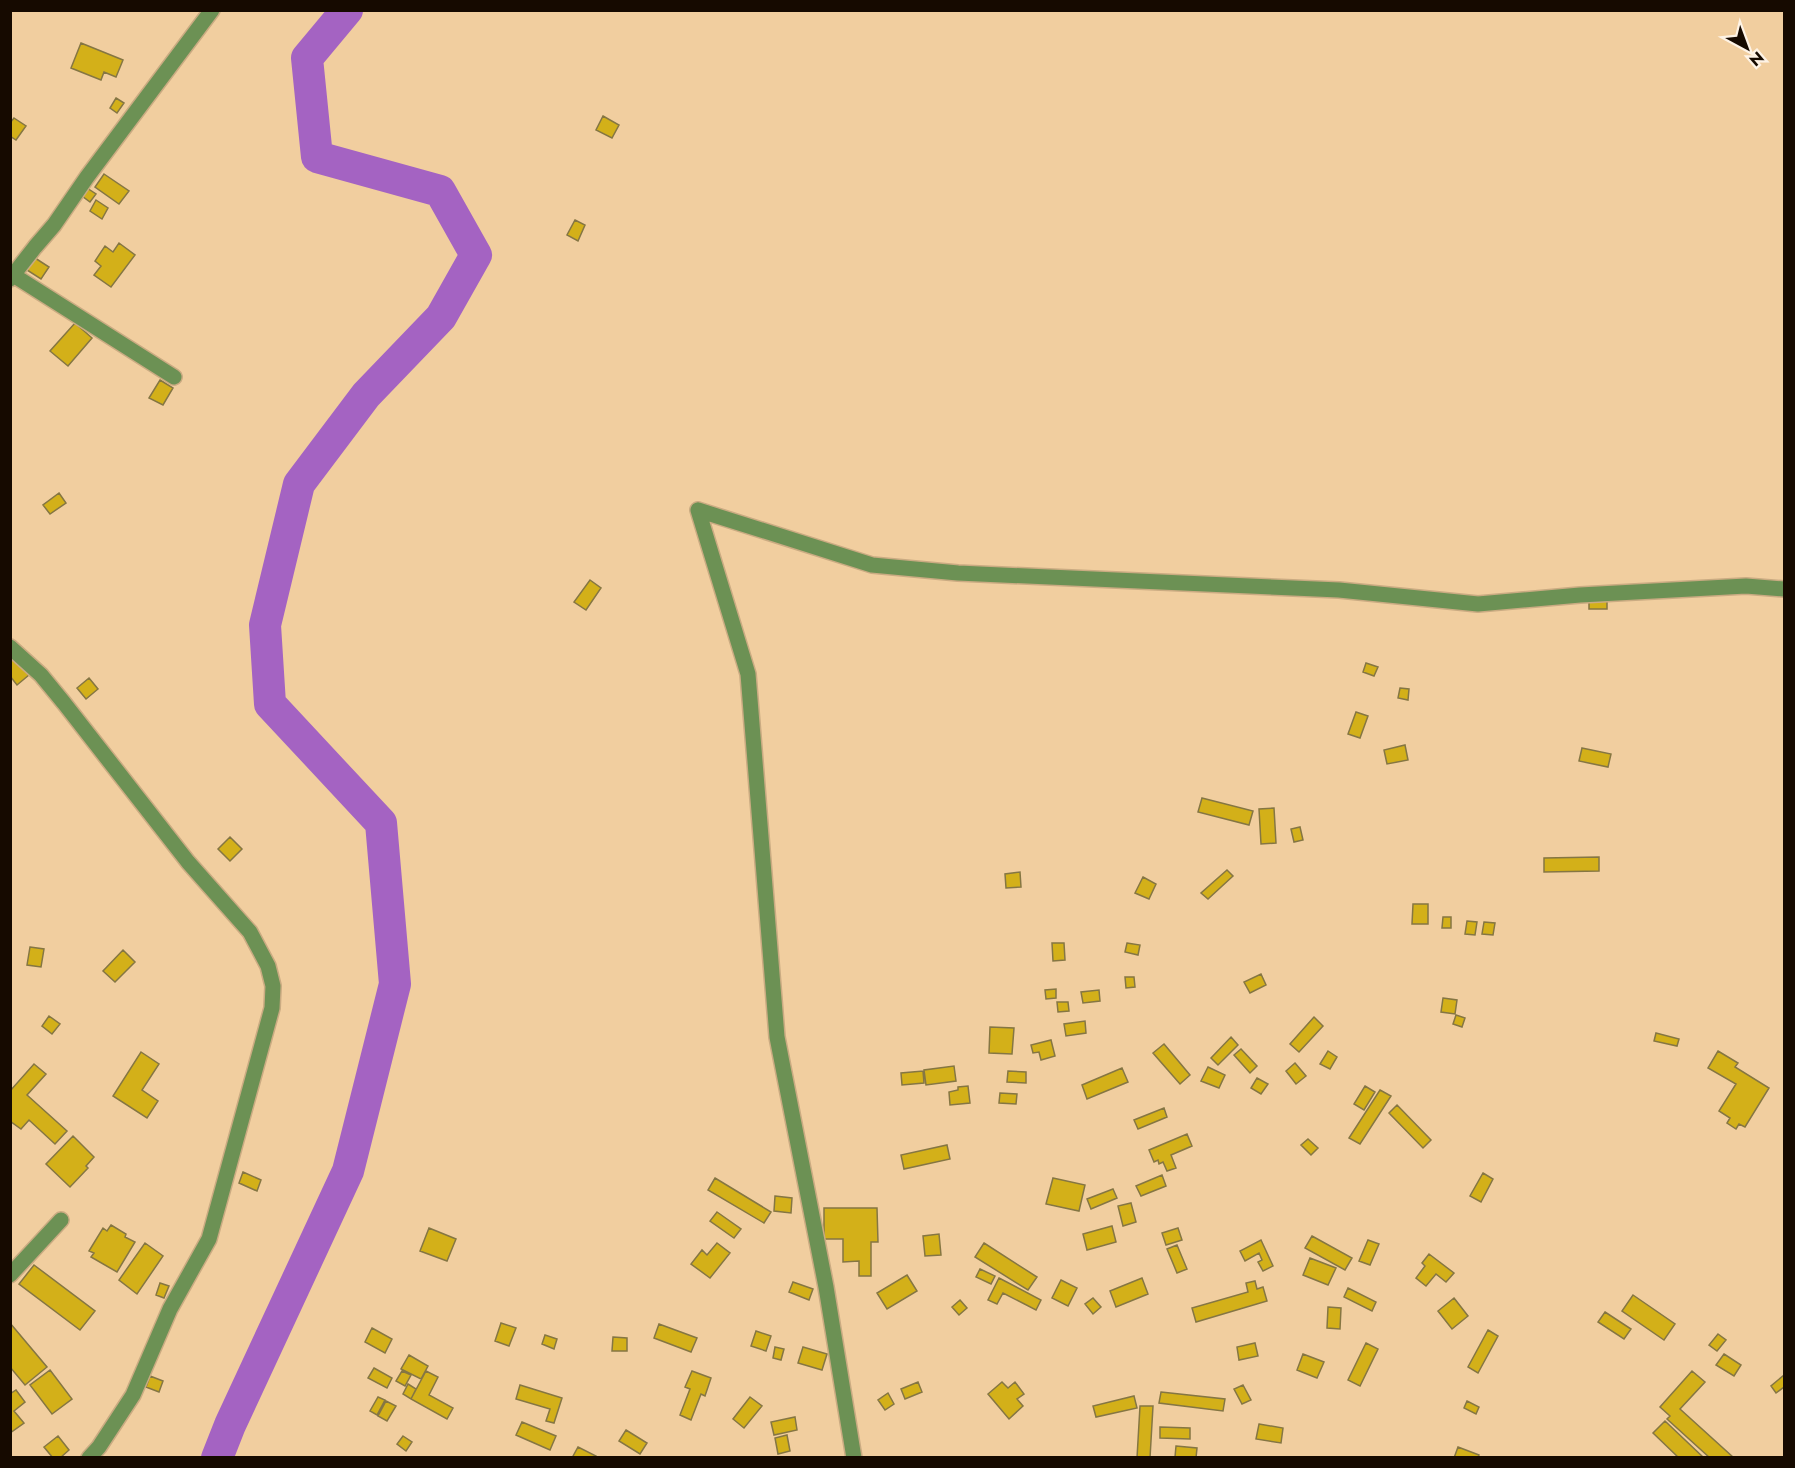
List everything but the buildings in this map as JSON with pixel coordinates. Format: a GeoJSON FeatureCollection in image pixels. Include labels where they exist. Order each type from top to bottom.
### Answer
{"type":"FeatureCollection","features":[{"type":"Feature","properties":{"kind":"street"},"geometry":{"type":"LineString","coordinates":[[174,377],[12,275],[54,225],[87,177],[212,10]]}},
{"type":"Feature","properties":{"kind":"street"},"geometry":{"type":"LineString","coordinates":[[854,1458],[826,1287],[777,1037],[748,674],[698,510],[872,565],[958,573],[1339,590],[1478,604],[1580,595],[1746,586],[1785,589]]}},
{"type":"Feature","properties":{"kind":"street"},"geometry":{"type":"LineString","coordinates":[[10,647],[41,675],[188,862],[250,932],[268,966],[273,986],[272,1008],[209,1239],[170,1309],[133,1395],[99,1447],[89,1458]]}},
{"type":"Feature","properties":{"kind":"street"},"geometry":{"type":"LineString","coordinates":[[10,1275],[61,1220]]}},
{"type":"Feature","properties":{"kind":"waterway"},"geometry":{"type":"LineString","coordinates":[[217,1458],[230,1425],[348,1171],[395,984],[381,823],[270,704],[265,625],[299,484],[366,395],[441,317],[476,255],[440,191],[317,157],[307,58],[347,10]]}}]}
